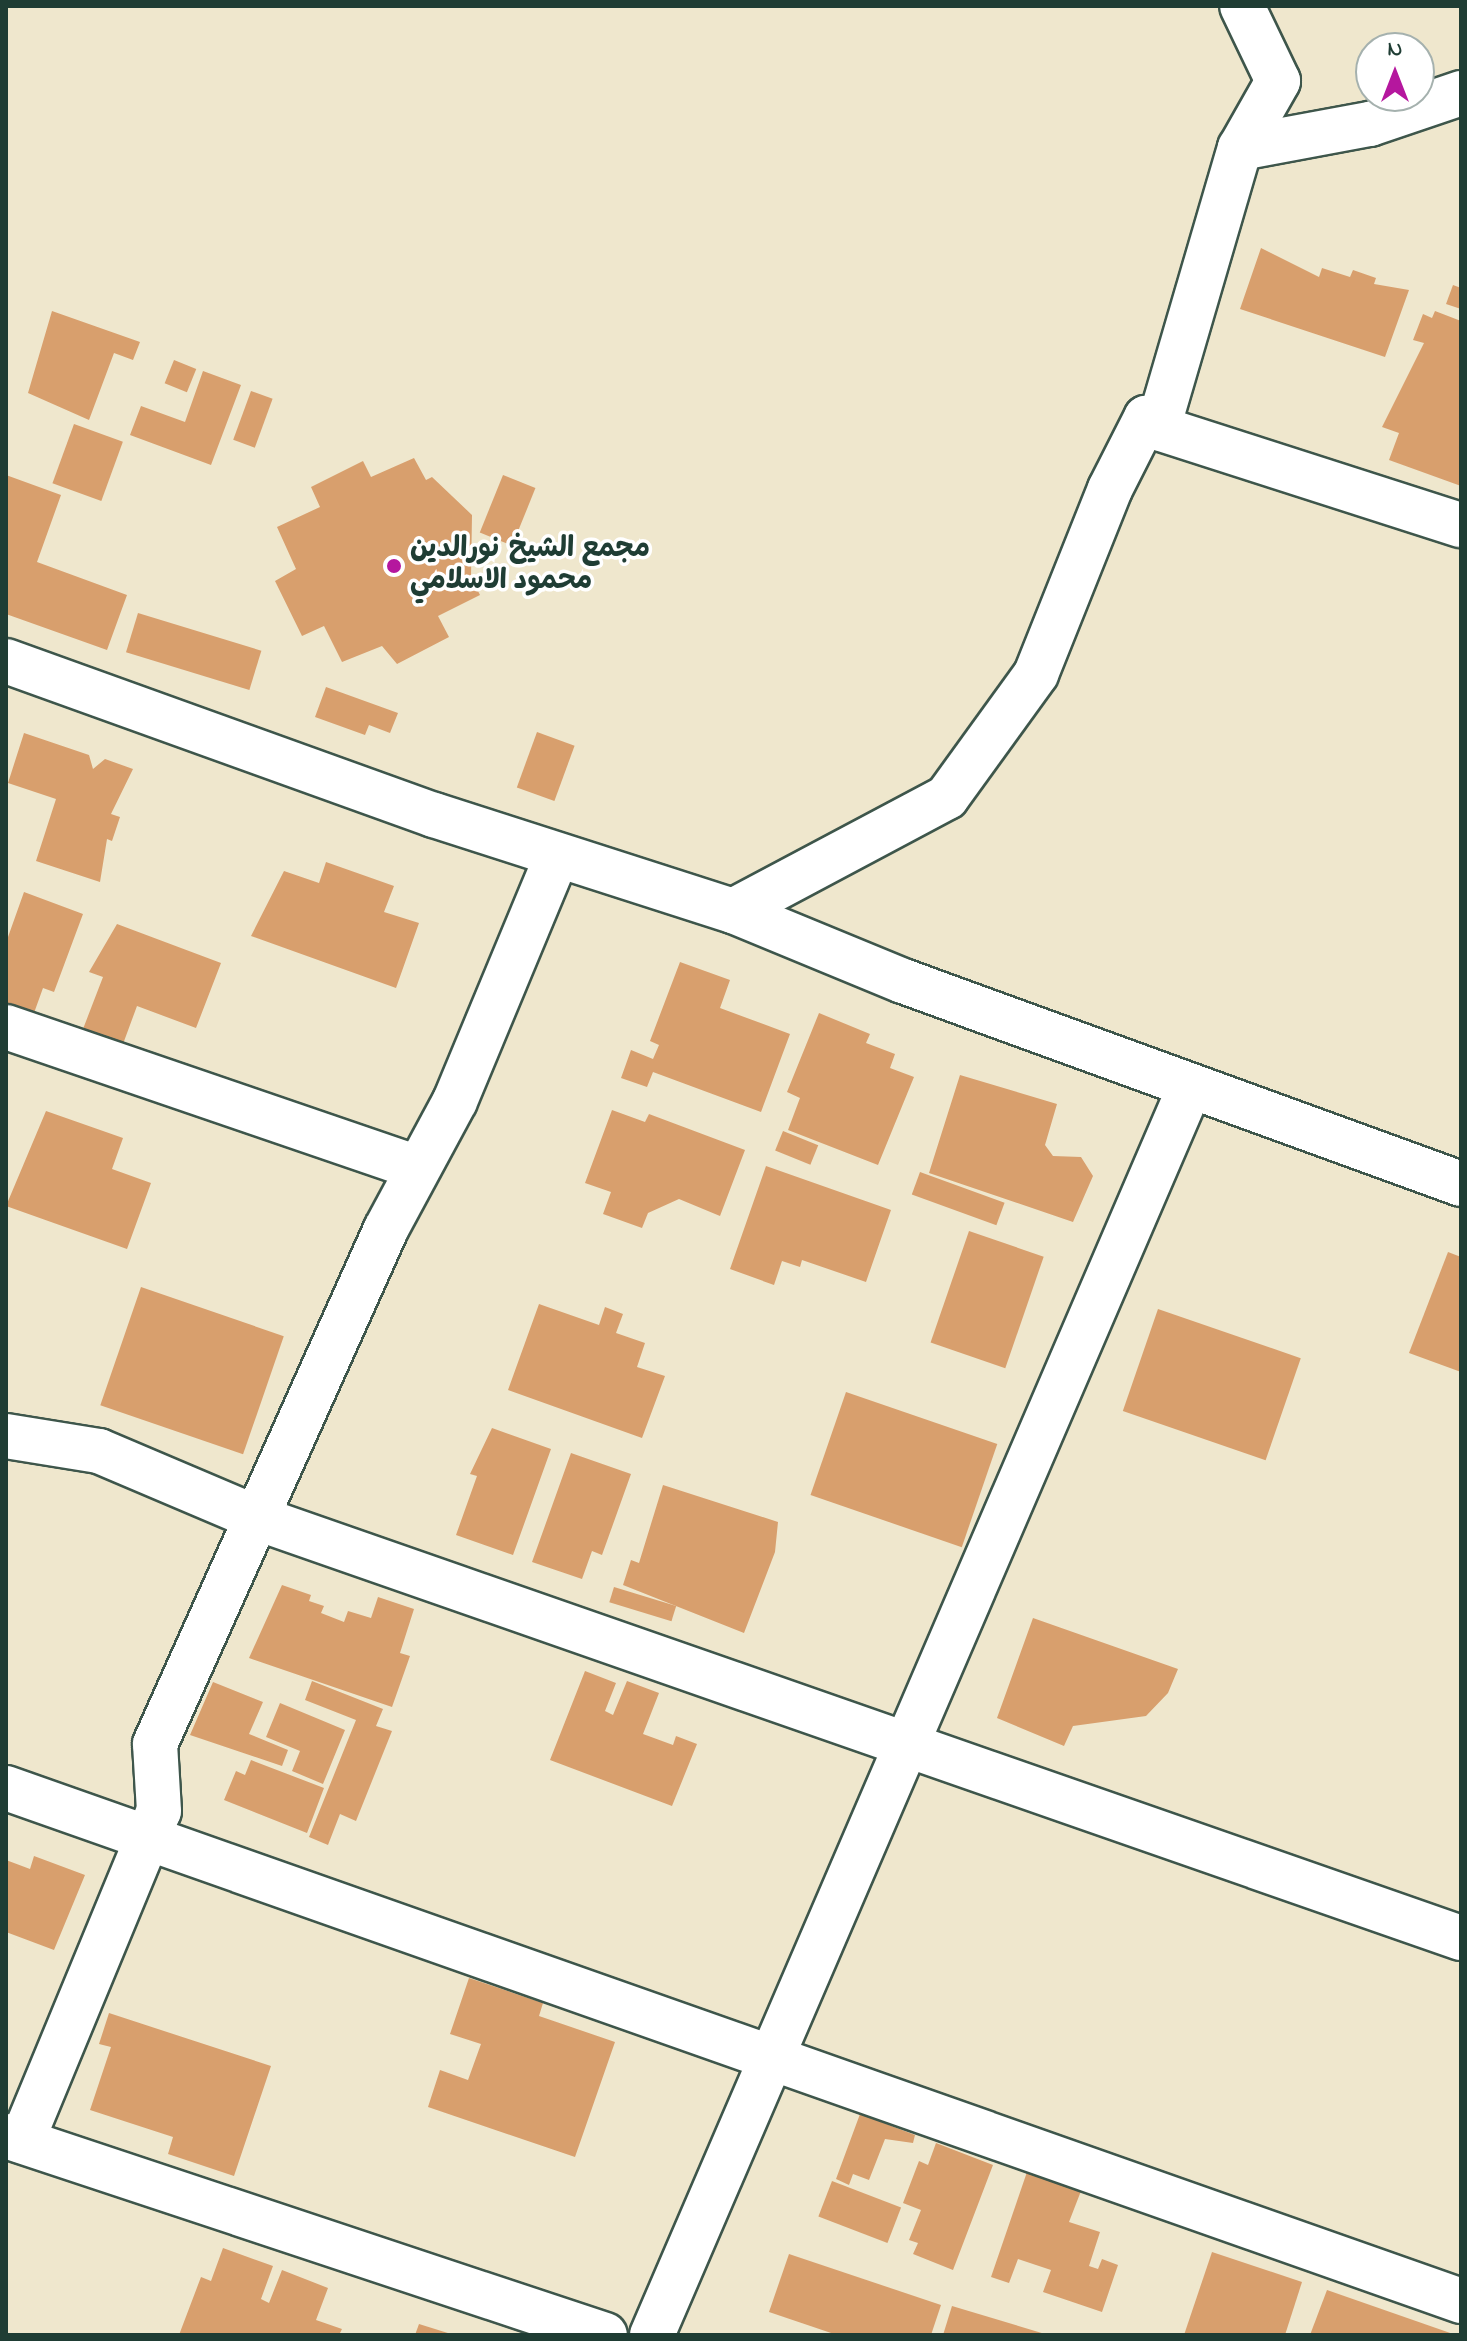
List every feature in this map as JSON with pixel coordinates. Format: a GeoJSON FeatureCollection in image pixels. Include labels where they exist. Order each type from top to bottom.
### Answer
{"type":"FeatureCollection","features":[{"type":"Feature","properties":{"kind":"street"},"geometry":{"type":"LineString","coordinates":[[1158,428],[1240,148],[1278,81],[1242,6]]}},
{"type":"Feature","properties":{"kind":"street"},"geometry":{"type":"LineString","coordinates":[[1240,148],[1370,124],[1461,93]]}},
{"type":"Feature","properties":{"kind":"street"},"geometry":{"type":"LineString","coordinates":[[733,911],[947,797],[1036,674],[1110,489],[1146,418],[1158,428],[1461,525]]}},
{"type":"Feature","properties":{"kind":"street"},"geometry":{"type":"LineString","coordinates":[[6,661],[557,856],[733,911],[1190,1087],[1461,1184]]}},
{"type":"Feature","properties":{"kind":"street"},"geometry":{"type":"LineString","coordinates":[[557,856],[455,1101],[415,1167],[155,1744],[159,1811],[14,2139],[605,2335]]}},
{"type":"Feature","properties":{"kind":"street"},"geometry":{"type":"LineString","coordinates":[[6,1027],[415,1167]]}},
{"type":"Feature","properties":{"kind":"street"},"geometry":{"type":"LineString","coordinates":[[652,2335],[1190,1087]]}},
{"type":"Feature","properties":{"kind":"street"},"geometry":{"type":"LineString","coordinates":[[6,1436],[99,1451],[257,1518],[905,1748],[1461,1938]]}},
{"type":"Feature","properties":{"kind":"street"},"geometry":{"type":"LineString","coordinates":[[6,1788],[1461,2301]]}},
{"type":"Feature","properties":{"kind":"building"},"geometry":{"type":"Polygon","coordinates":[[[1261,248],[1319,277],[1322,268],[1350,277],[1353,270],[1376,278],[1374,284],[1409,290],[1385,357],[1240,309],[1261,248]]]}},
{"type":"Feature","properties":{"kind":"building"},"geometry":{"type":"Polygon","coordinates":[[[1453,285],[1461,288],[1461,309],[1446,304],[1453,285]]]}},
{"type":"Feature","properties":{"kind":"building"},"geometry":{"type":"Polygon","coordinates":[[[52,311],[140,342],[133,360],[114,353],[89,420],[28,393],[52,311]]]}},
{"type":"Feature","properties":{"kind":"building"},"geometry":{"type":"Polygon","coordinates":[[[1435,311],[1461,321],[1461,486],[1389,460],[1399,433],[1382,427],[1424,343],[1413,340],[1423,314],[1432,318],[1435,311]]]}},
{"type":"Feature","properties":{"kind":"building"},"geometry":{"type":"Polygon","coordinates":[[[174,360],[196,369],[187,392],[165,383],[174,360]]]}},
{"type":"Feature","properties":{"kind":"building"},"geometry":{"type":"Polygon","coordinates":[[[203,371],[241,385],[211,465],[130,435],[141,406],[185,422],[203,371]]]}},
{"type":"Feature","properties":{"kind":"building"},"geometry":{"type":"Polygon","coordinates":[[[251,391],[273,399],[255,448],[233,440],[251,391]]]}},
{"type":"Feature","properties":{"kind":"building"},"geometry":{"type":"Polygon","coordinates":[[[74,424],[123,442],[101,501],[52,483],[74,424]]]}},
{"type":"Feature","properties":{"kind":"building"},"geometry":{"type":"Polygon","coordinates":[[[414,458],[426,480],[432,477],[472,515],[471,577],[480,595],[438,616],[449,637],[397,664],[382,646],[342,662],[324,626],[302,636],[275,581],[296,569],[277,527],[320,507],[311,487],[363,461],[371,477],[414,458]]]}},
{"type":"Feature","properties":{"kind":"building"},"geometry":{"type":"Polygon","coordinates":[[[6,475],[61,495],[37,562],[127,595],[107,650],[6,614],[6,475]]]}},
{"type":"Feature","properties":{"kind":"building"},"geometry":{"type":"Polygon","coordinates":[[[503,475],[535,488],[512,546],[480,532],[503,475]]]}},
{"type":"Feature","properties":{"kind":"building"},"geometry":{"type":"Polygon","coordinates":[[[138,613],[261,651],[249,690],[126,652],[138,613]]]}},
{"type":"Feature","properties":{"kind":"building"},"geometry":{"type":"Polygon","coordinates":[[[326,687],[398,713],[390,733],[369,725],[365,735],[315,717],[326,687]]]}},
{"type":"Feature","properties":{"kind":"building"},"geometry":{"type":"Polygon","coordinates":[[[537,732],[575,746],[554,801],[517,787],[537,732]]]}},
{"type":"Feature","properties":{"kind":"building"},"geometry":{"type":"Polygon","coordinates":[[[24,733],[89,755],[93,769],[105,759],[133,769],[111,814],[120,817],[112,841],[107,839],[100,882],[36,861],[56,799],[8,783],[24,733]]]}},
{"type":"Feature","properties":{"kind":"building"},"geometry":{"type":"Polygon","coordinates":[[[326,862],[394,886],[384,912],[419,923],[396,988],[251,936],[284,871],[319,883],[326,862]]]}},
{"type":"Feature","properties":{"kind":"building"},"geometry":{"type":"Polygon","coordinates":[[[24,892],[83,914],[54,992],[43,988],[34,1013],[6,1003],[8,937],[24,892]]]}},
{"type":"Feature","properties":{"kind":"building"},"geometry":{"type":"Polygon","coordinates":[[[117,924],[221,963],[196,1028],[137,1006],[123,1044],[83,1029],[103,977],[89,972],[117,924]]]}},
{"type":"Feature","properties":{"kind":"building"},"geometry":{"type":"Polygon","coordinates":[[[680,962],[730,980],[720,1008],[790,1034],[761,1112],[653,1072],[647,1087],[621,1078],[631,1050],[653,1059],[659,1045],[650,1041],[680,962]]]}},
{"type":"Feature","properties":{"kind":"building"},"geometry":{"type":"Polygon","coordinates":[[[819,1013],[870,1034],[866,1043],[895,1054],[890,1068],[914,1077],[878,1165],[788,1130],[800,1098],[787,1092],[819,1013]]]}},
{"type":"Feature","properties":{"kind":"building"},"geometry":{"type":"Polygon","coordinates":[[[960,1075],[1057,1104],[1045,1145],[1053,1156],[1081,1157],[1093,1176],[1073,1222],[929,1173],[960,1075]]]}},
{"type":"Feature","properties":{"kind":"building"},"geometry":{"type":"Polygon","coordinates":[[[612,1110],[645,1122],[649,1114],[745,1150],[720,1216],[679,1199],[648,1213],[642,1228],[603,1214],[611,1192],[585,1183],[612,1110]]]}},
{"type":"Feature","properties":{"kind":"building"},"geometry":{"type":"Polygon","coordinates":[[[46,1111],[123,1138],[112,1169],[151,1183],[127,1249],[6,1206],[46,1111]]]}},
{"type":"Feature","properties":{"kind":"building"},"geometry":{"type":"Polygon","coordinates":[[[783,1131],[818,1145],[810,1165],[775,1150],[783,1131]]]}},
{"type":"Feature","properties":{"kind":"building"},"geometry":{"type":"Polygon","coordinates":[[[766,1166],[891,1210],[866,1282],[802,1260],[800,1267],[782,1261],[774,1285],[730,1269],[766,1166]]]}},
{"type":"Feature","properties":{"kind":"building"},"geometry":{"type":"Polygon","coordinates":[[[920,1172],[1005,1203],[996,1225],[912,1195],[920,1172]]]}},
{"type":"Feature","properties":{"kind":"building"},"geometry":{"type":"Polygon","coordinates":[[[969,1231],[1044,1257],[1005,1368],[931,1343],[969,1231]]]}},
{"type":"Feature","properties":{"kind":"building"},"geometry":{"type":"Polygon","coordinates":[[[1448,1252],[1461,1257],[1461,1372],[1409,1353],[1448,1252]]]}},
{"type":"Feature","properties":{"kind":"building"},"geometry":{"type":"Polygon","coordinates":[[[141,1287],[284,1336],[243,1454],[100,1405],[141,1287]]]}},
{"type":"Feature","properties":{"kind":"building"},"geometry":{"type":"Polygon","coordinates":[[[539,1304],[599,1325],[605,1307],[623,1314],[616,1333],[645,1343],[637,1367],[665,1376],[642,1438],[508,1390],[539,1304]]]}},
{"type":"Feature","properties":{"kind":"building"},"geometry":{"type":"Polygon","coordinates":[[[1158,1309],[1301,1358],[1266,1460],[1123,1411],[1158,1309]]]}},
{"type":"Feature","properties":{"kind":"building"},"geometry":{"type":"Polygon","coordinates":[[[846,1392],[997,1444],[962,1547],[811,1495],[846,1392]]]}},
{"type":"Feature","properties":{"kind":"building"},"geometry":{"type":"Polygon","coordinates":[[[492,1428],[551,1449],[513,1555],[456,1535],[477,1476],[470,1474],[492,1428]]]}},
{"type":"Feature","properties":{"kind":"building"},"geometry":{"type":"Polygon","coordinates":[[[571,1453],[631,1474],[602,1555],[592,1551],[582,1579],[532,1562],[571,1453]]]}},
{"type":"Feature","properties":{"kind":"building"},"geometry":{"type":"Polygon","coordinates":[[[663,1485],[778,1522],[775,1552],[744,1633],[623,1585],[631,1560],[639,1563],[663,1485]]]}},
{"type":"Feature","properties":{"kind":"building"},"geometry":{"type":"Polygon","coordinates":[[[282,1585],[311,1595],[309,1601],[324,1606],[321,1613],[344,1622],[348,1611],[371,1618],[378,1597],[414,1609],[400,1653],[410,1656],[392,1707],[249,1658],[282,1585]]]}},
{"type":"Feature","properties":{"kind":"building"},"geometry":{"type":"Polygon","coordinates":[[[614,1587],[676,1606],[671,1621],[609,1602],[614,1587]]]}},
{"type":"Feature","properties":{"kind":"building"},"geometry":{"type":"Polygon","coordinates":[[[1033,1618],[1178,1669],[1168,1693],[1146,1716],[1073,1726],[1064,1746],[997,1718],[1033,1618]]]}},
{"type":"Feature","properties":{"kind":"building"},"geometry":{"type":"Polygon","coordinates":[[[585,1671],[616,1683],[605,1711],[613,1715],[627,1681],[659,1693],[643,1734],[673,1745],[676,1736],[697,1744],[672,1806],[550,1760],[585,1671]]]}},
{"type":"Feature","properties":{"kind":"building"},"geometry":{"type":"Polygon","coordinates":[[[312,1681],[383,1709],[376,1726],[392,1731],[356,1821],[340,1814],[328,1845],[309,1837],[356,1720],[305,1700],[312,1681]]]}},
{"type":"Feature","properties":{"kind":"building"},"geometry":{"type":"Polygon","coordinates":[[[213,1682],[263,1702],[249,1734],[288,1750],[282,1766],[190,1735],[213,1682]]]}},
{"type":"Feature","properties":{"kind":"building"},"geometry":{"type":"Polygon","coordinates":[[[280,1703],[345,1730],[323,1784],[292,1771],[300,1751],[266,1737],[280,1703]]]}},
{"type":"Feature","properties":{"kind":"building"},"geometry":{"type":"Polygon","coordinates":[[[251,1760],[324,1788],[307,1833],[224,1800],[236,1771],[245,1775],[251,1760]]]}},
{"type":"Feature","properties":{"kind":"building"},"geometry":{"type":"Polygon","coordinates":[[[34,1856],[85,1875],[54,1950],[6,1932],[6,1860],[30,1869],[34,1856]]]}},
{"type":"Feature","properties":{"kind":"building"},"geometry":{"type":"Polygon","coordinates":[[[469,1978],[543,2003],[539,2016],[615,2042],[575,2157],[428,2107],[440,2070],[468,2080],[481,2044],[450,2034],[469,1978]]]}},
{"type":"Feature","properties":{"kind":"building"},"geometry":{"type":"Polygon","coordinates":[[[109,2013],[271,2066],[234,2176],[168,2154],[173,2137],[90,2110],[111,2047],[99,2044],[109,2013]]]}},
{"type":"Feature","properties":{"kind":"building"},"geometry":{"type":"Polygon","coordinates":[[[860,2114],[915,2135],[913,2143],[885,2139],[869,2180],[853,2174],[849,2185],[836,2179],[860,2114]]]}},
{"type":"Feature","properties":{"kind":"building"},"geometry":{"type":"Polygon","coordinates":[[[936,2143],[993,2165],[953,2270],[913,2254],[918,2243],[909,2240],[921,2210],[903,2203],[919,2161],[928,2165],[936,2143]]]}},
{"type":"Feature","properties":{"kind":"building"},"geometry":{"type":"Polygon","coordinates":[[[1027,2172],[1081,2191],[1069,2222],[1100,2232],[1089,2266],[1098,2269],[1102,2259],[1118,2265],[1102,2312],[1043,2292],[1051,2270],[1018,2259],[1009,2283],[991,2277],[1027,2172]]]}},
{"type":"Feature","properties":{"kind":"building"},"geometry":{"type":"Polygon","coordinates":[[[832,2181],[901,2208],[887,2243],[818,2216],[832,2181]]]}},
{"type":"Feature","properties":{"kind":"building"},"geometry":{"type":"Polygon","coordinates":[[[223,2248],[273,2266],[261,2299],[269,2303],[282,2270],[328,2288],[316,2320],[342,2329],[339,2335],[179,2335],[201,2277],[211,2281],[223,2248]]]}},
{"type":"Feature","properties":{"kind":"building"},"geometry":{"type":"Polygon","coordinates":[[[1212,2252],[1302,2282],[1285,2335],[1184,2335],[1212,2252]]]}},
{"type":"Feature","properties":{"kind":"building"},"geometry":{"type":"Polygon","coordinates":[[[789,2254],[941,2305],[931,2335],[837,2335],[769,2312],[789,2254]]]}},
{"type":"Feature","properties":{"kind":"building"},"geometry":{"type":"Polygon","coordinates":[[[1327,2290],[1456,2335],[1310,2335],[1327,2290]]]}},
{"type":"Feature","properties":{"kind":"building"},"geometry":{"type":"Polygon","coordinates":[[[952,2306],[1045,2334],[1045,2335],[943,2335],[952,2306]]]}},
{"type":"Feature","properties":{"kind":"building"},"geometry":{"type":"Polygon","coordinates":[[[419,2324],[451,2334],[451,2335],[415,2335],[419,2324]]]}},
{"type":"Feature","properties":{"kind":"place","name":"مجمع الشيخ نورالدين محمود الاسلامي"},"geometry":{"type":"Point","coordinates":[394,566]}}]}
